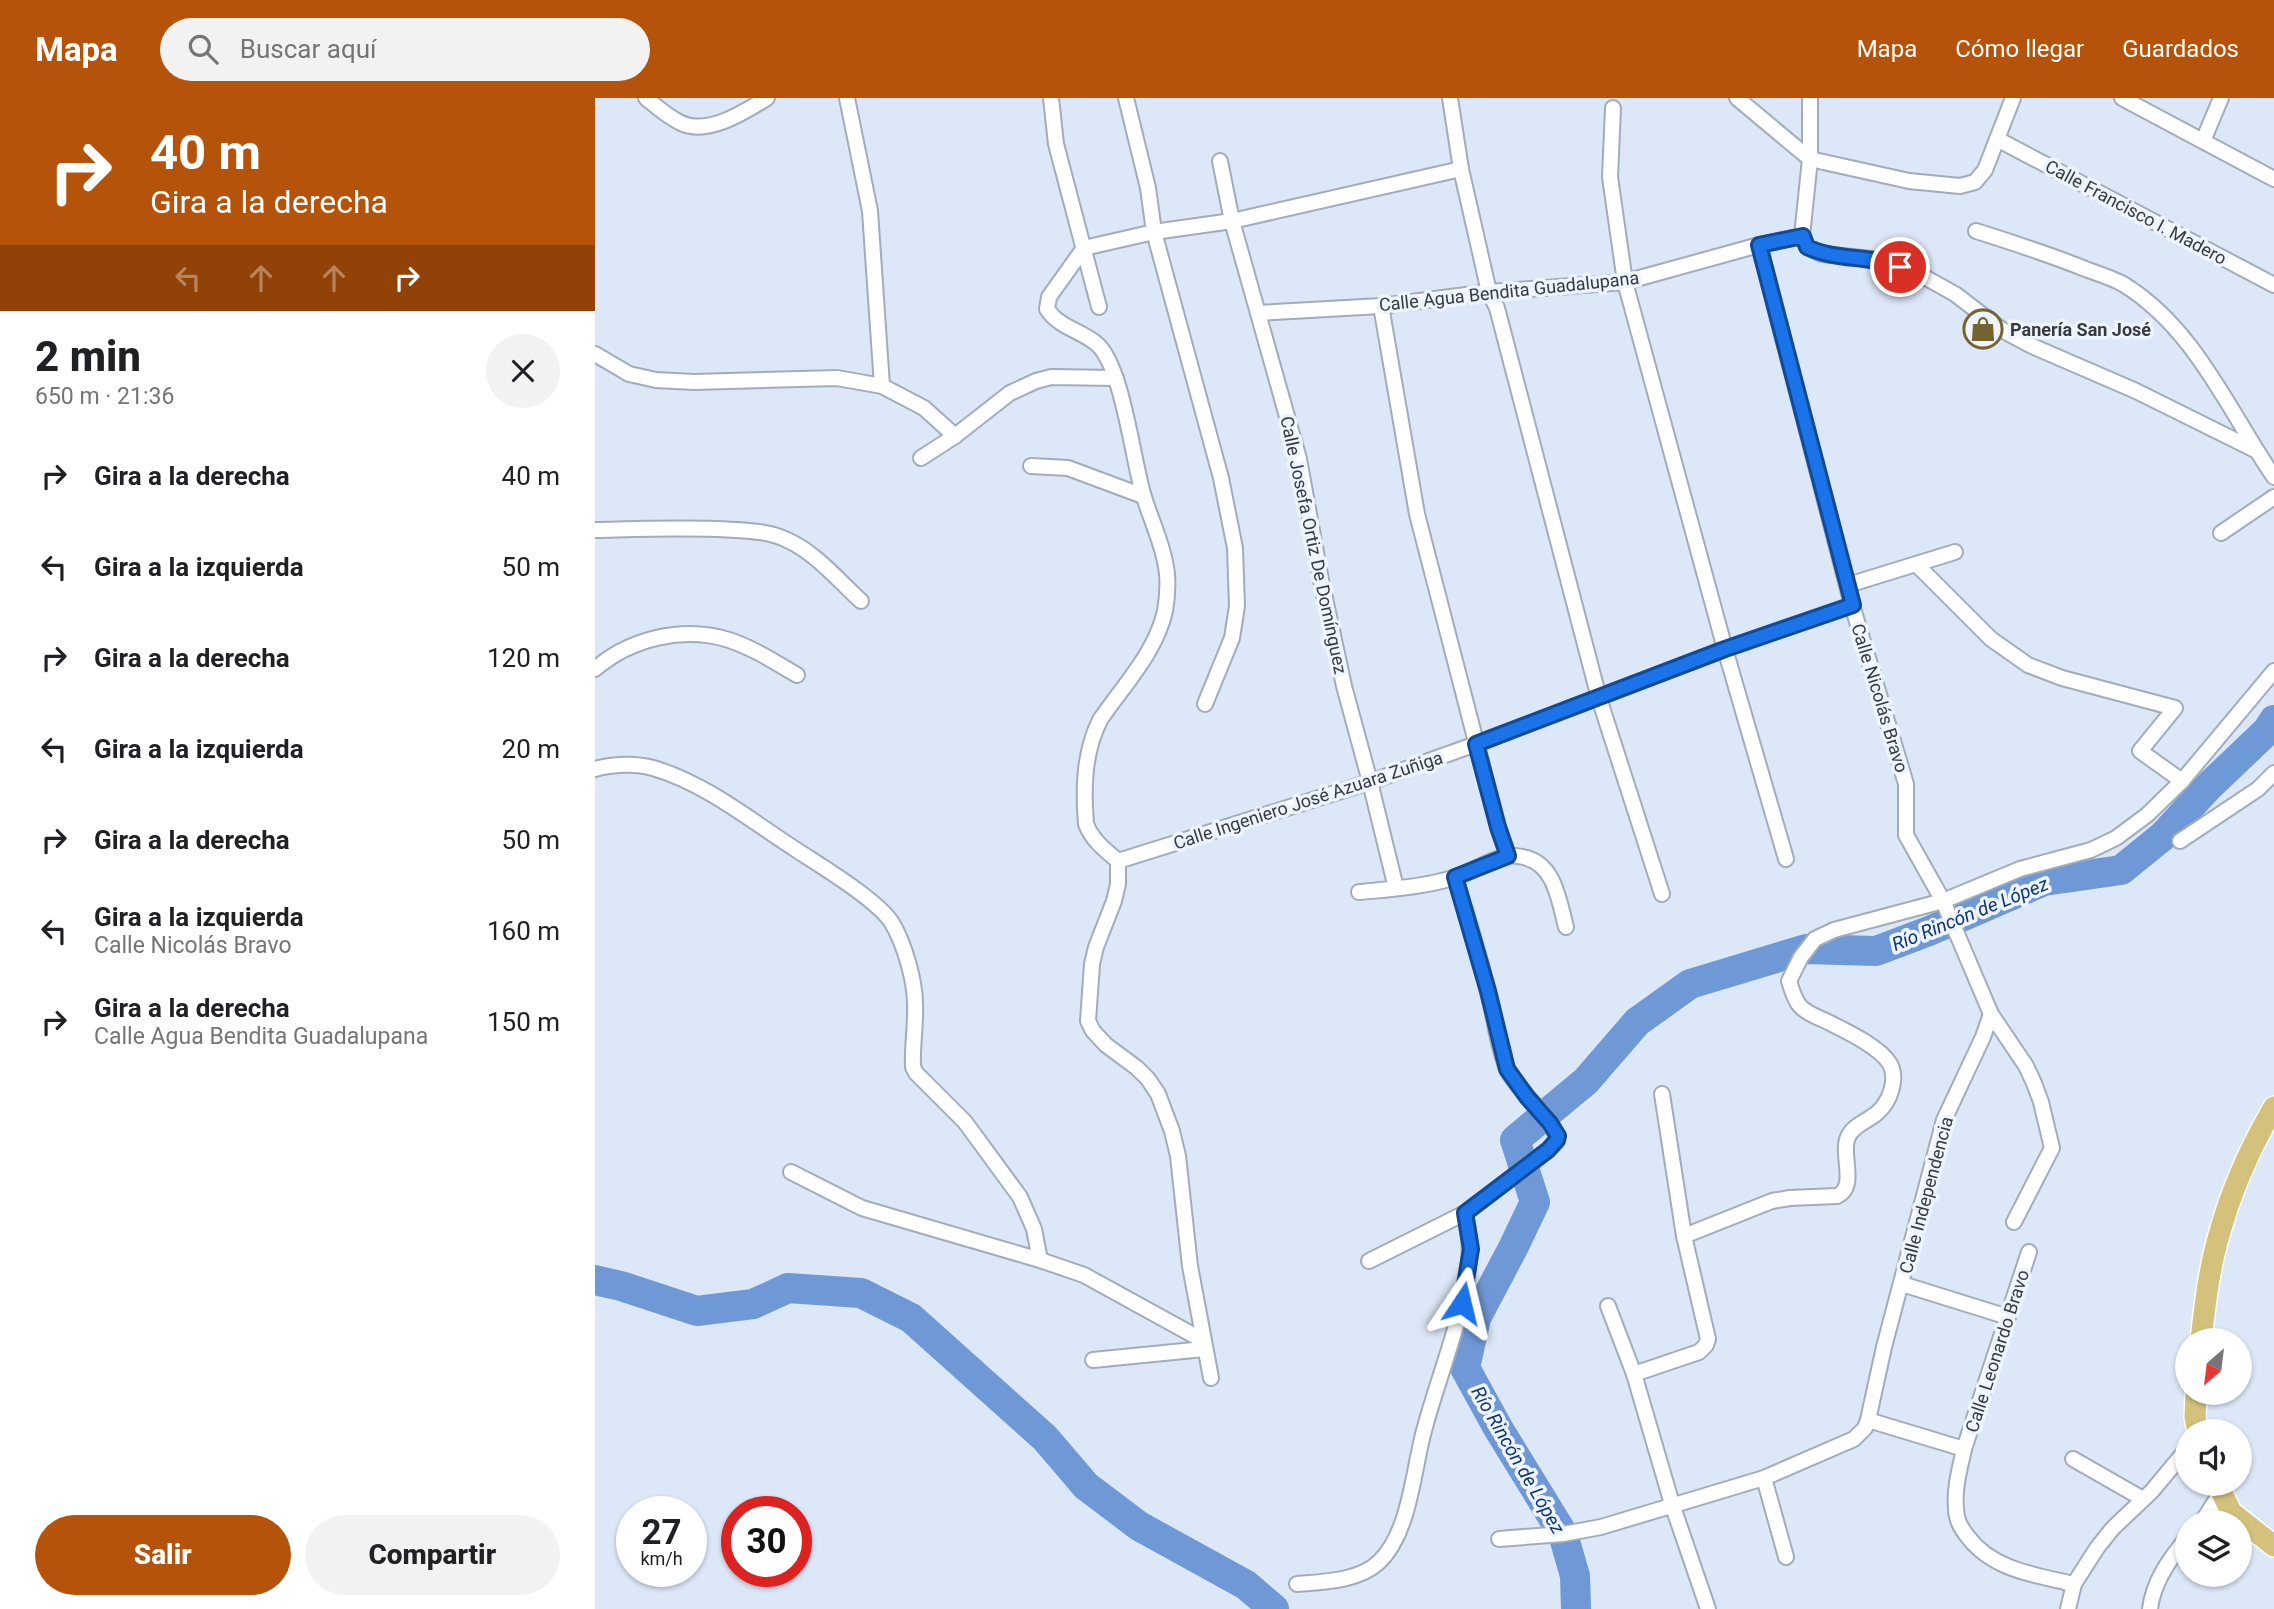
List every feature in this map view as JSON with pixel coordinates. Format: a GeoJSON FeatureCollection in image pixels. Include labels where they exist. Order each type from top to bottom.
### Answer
{"type":"FeatureCollection","features":[{"type":"Feature","properties":{"kind":"main road"},"geometry":{"type":"LineString","coordinates":[[2202,1328],[2218,1236],[2243,1170],[2274,1107]]}},
{"type":"Feature","properties":{"kind":"main road"},"geometry":{"type":"LineString","coordinates":[[2224,1496],[2231,1511],[2274,1546]]}},
{"type":"Feature","properties":{"kind":"street"},"geometry":{"type":"LineString","coordinates":[[646,98],[684,125],[705,126],[734,118],[767,98]]}},
{"type":"Feature","properties":{"kind":"street"},"geometry":{"type":"LineString","coordinates":[[847,98],[870,211],[882,386]]}},
{"type":"Feature","properties":{"kind":"street"},"geometry":{"type":"LineString","coordinates":[[1051,98],[1056,144],[1099,307]]}},
{"type":"Feature","properties":{"kind":"street"},"geometry":{"type":"LineString","coordinates":[[1126,98],[1148,188],[1154,232],[1221,478],[1235,548],[1237,606],[1232,638],[1205,704]]}},
{"type":"Feature","properties":{"kind":"street"},"geometry":{"type":"LineString","coordinates":[[1450,98],[1461,169],[1489,292],[1497,308],[1598,698],[1662,894]]}},
{"type":"Feature","properties":{"kind":"street"},"geometry":{"type":"LineString","coordinates":[[1737,98],[1809,159],[1909,181],[1960,186],[1975,183],[1985,170],[2013,98]]}},
{"type":"Feature","properties":{"kind":"street"},"geometry":{"type":"LineString","coordinates":[[1810,98],[1803,236],[1807,247],[1822,254],[1882,260],[1919,274],[1955,294],[2002,330],[2032,346],[2136,391],[2257,452]]}},
{"type":"Feature","properties":{"kind":"street"},"geometry":{"type":"LineString","coordinates":[[2122,98],[2274,179]]}},
{"type":"Feature","properties":{"kind":"street"},"geometry":{"type":"LineString","coordinates":[[2203,141],[2221,98]]}},
{"type":"Feature","properties":{"kind":"street"},"geometry":{"type":"LineString","coordinates":[[1612,108],[1610,177],[1625,282],[1725,649],[1786,859]]}},
{"type":"Feature","properties":{"kind":"street","name":"Calle Francisco I. Madero"},"geometry":{"type":"LineString","coordinates":[[1997,139],[2274,285]]}},
{"type":"Feature","properties":{"kind":"street","name":"Calle Josefa Ortiz De Domínguez"},"geometry":{"type":"LineString","coordinates":[[1220,161],[1232,221],[1299,459],[1344,686],[1395,888]]}},
{"type":"Feature","properties":{"kind":"street"},"geometry":{"type":"LineString","coordinates":[[1211,1378],[1190,1266],[1178,1156],[1172,1131],[1158,1094],[1148,1079],[1106,1045],[1088,1021],[1092,964],[1116,892],[1119,873],[1118,861],[1095,841],[1086,824],[1087,758],[1100,720],[1149,649],[1161,625],[1165,611],[1167,574],[1163,551],[1143,496],[1117,378],[1099,346],[1053,319],[1047,309],[1049,297],[1084,248],[1154,232],[1232,221],[1461,169]]}},
{"type":"Feature","properties":{"kind":"street"},"geometry":{"type":"LineString","coordinates":[[1976,231],[2045,252],[2122,284],[2158,311],[2192,349],[2239,418],[2274,477]]}},
{"type":"Feature","properties":{"kind":"street","name":"Calle Agua Bendita Guadalupana"},"geometry":{"type":"LineString","coordinates":[[1258,313],[1381,306],[1489,292],[1625,282],[1759,245],[1803,236]]}},
{"type":"Feature","properties":{"kind":"street","name":"Calle Nicolás Bravo"},"geometry":{"type":"LineString","coordinates":[[1759,245],[1853,605],[1906,784],[1906,835],[1943,901]]}},
{"type":"Feature","properties":{"kind":"street"},"geometry":{"type":"LineString","coordinates":[[1381,306],[1417,514],[1498,827],[1508,856]]}},
{"type":"Feature","properties":{"kind":"street"},"geometry":{"type":"LineString","coordinates":[[595,354],[629,374],[656,380],[694,382],[837,378],[882,386],[924,408],[954,436]]}},
{"type":"Feature","properties":{"kind":"street"},"geometry":{"type":"LineString","coordinates":[[921,458],[1010,393],[1036,381],[1051,377],[1117,378]]}},
{"type":"Feature","properties":{"kind":"street"},"geometry":{"type":"LineString","coordinates":[[1031,466],[1068,468],[1143,496]]}},
{"type":"Feature","properties":{"kind":"street"},"geometry":{"type":"LineString","coordinates":[[2221,533],[2274,496]]}},
{"type":"Feature","properties":{"kind":"street"},"geometry":{"type":"LineString","coordinates":[[595,530],[715,529],[759,532],[775,536],[802,548],[861,601]]}},
{"type":"Feature","properties":{"kind":"street"},"geometry":{"type":"LineString","coordinates":[[1848,585],[1955,552]]}},
{"type":"Feature","properties":{"kind":"street"},"geometry":{"type":"LineString","coordinates":[[1916,564],[1991,639],[2028,665],[2062,678],[2175,708],[2140,751],[2182,781]]}},
{"type":"Feature","properties":{"kind":"street","name":"Calle Ingeniero José Azuara Zuñiga"},"geometry":{"type":"LineString","coordinates":[[1118,861],[1370,782],[1725,649],[1853,605]]}},
{"type":"Feature","properties":{"kind":"street"},"geometry":{"type":"LineString","coordinates":[[595,670],[606,660],[649,639],[680,635],[726,639],[762,654],[797,675]]}},
{"type":"Feature","properties":{"kind":"street"},"geometry":{"type":"LineString","coordinates":[[1684,1236],[1772,1201],[1837,1196],[1845,1191],[1848,1136],[1883,1107],[1893,1087],[1891,1065],[1884,1056],[1799,1005],[1789,981],[1801,957],[1815,939],[1834,930],[1943,901],[2020,869],[2091,850],[2116,838],[2147,815],[2182,781],[2274,671]]}},
{"type":"Feature","properties":{"kind":"street"},"geometry":{"type":"LineString","coordinates":[[595,769],[605,766],[640,765],[687,781],[829,871],[884,912],[893,924],[913,983],[916,1016],[913,1056],[916,1073],[965,1122],[1020,1198],[1034,1229],[1040,1259]]}},
{"type":"Feature","properties":{"kind":"street"},"geometry":{"type":"LineString","coordinates":[[2181,841],[2258,789],[2274,774]]}},
{"type":"Feature","properties":{"kind":"street"},"geometry":{"type":"LineString","coordinates":[[1359,892],[1455,877],[1508,856],[1536,861],[1548,873],[1555,887],[1566,927]]}},
{"type":"Feature","properties":{"kind":"street"},"geometry":{"type":"LineString","coordinates":[[1369,1261],[1465,1213],[1548,1150],[1558,1136],[1507,1069],[1455,877]]}},
{"type":"Feature","properties":{"kind":"street"},"geometry":{"type":"LineString","coordinates":[[1943,901],[1991,1014],[2030,1074],[2052,1144],[2014,1222]]}},
{"type":"Feature","properties":{"kind":"street","name":"Calle Independencia"},"geometry":{"type":"LineString","coordinates":[[1868,1420],[1881,1360],[1944,1120],[1991,1014]]}},
{"type":"Feature","properties":{"kind":"street"},"geometry":{"type":"LineString","coordinates":[[1634,1374],[1699,1352],[1706,1345],[1708,1333],[1684,1236],[1662,1094]]}},
{"type":"Feature","properties":{"kind":"street"},"geometry":{"type":"LineString","coordinates":[[791,1172],[862,1208],[1040,1259],[1084,1275],[1204,1345]]}},
{"type":"Feature","properties":{"kind":"street"},"geometry":{"type":"LineString","coordinates":[[1297,1584],[1347,1577],[1366,1571],[1377,1564],[1394,1542],[1410,1496],[1425,1426],[1462,1303],[1471,1249],[1465,1213]]}},
{"type":"Feature","properties":{"kind":"street","name":"Calle Leonardo Bravo"},"geometry":{"type":"LineString","coordinates":[[2029,1252],[1965,1449],[1958,1475],[1955,1509],[1959,1524],[1977,1549],[2002,1566],[2074,1584]]}},
{"type":"Feature","properties":{"kind":"street"},"geometry":{"type":"LineString","coordinates":[[1902,1284],[2008,1317]]}},
{"type":"Feature","properties":{"kind":"street"},"geometry":{"type":"LineString","coordinates":[[1608,1306],[1634,1374],[1672,1504],[1708,1609]]}},
{"type":"Feature","properties":{"kind":"street"},"geometry":{"type":"LineString","coordinates":[[1093,1360],[1204,1345]]}},
{"type":"Feature","properties":{"kind":"street"},"geometry":{"type":"LineString","coordinates":[[1499,1539],[1563,1534],[1601,1527],[1764,1478],[1854,1439],[1865,1428],[1868,1420],[1965,1449]]}},
{"type":"Feature","properties":{"kind":"street"},"geometry":{"type":"LineString","coordinates":[[2073,1459],[2143,1499]]}},
{"type":"Feature","properties":{"kind":"street"},"geometry":{"type":"LineString","coordinates":[[2068,1609],[2074,1584],[2097,1548],[2175,1463]]}},
{"type":"Feature","properties":{"kind":"street"},"geometry":{"type":"LineString","coordinates":[[1764,1478],[1786,1557]]}},
{"type":"Feature","properties":{"kind":"street"},"geometry":{"type":"LineString","coordinates":[[2150,1609],[2151,1596],[2165,1567],[2175,1554]]}},
{"type":"Feature","properties":{"kind":"waterway","name":"Río Rincón de López"},"geometry":{"type":"LineString","coordinates":[[1576,1609],[1575,1576],[1563,1534],[1465,1368],[1476,1318],[1535,1202],[1515,1140],[1586,1081],[1637,1022],[1690,984],[1806,949],[1876,951],[2044,881],[2121,870],[2163,836],[2208,787],[2267,731],[2274,720]]}},
{"type":"Feature","properties":{"kind":"waterway","name":"Río Rincón de López"},"geometry":{"type":"LineString","coordinates":[[595,1280],[697,1311],[753,1304],[788,1288],[861,1293],[911,1318],[1045,1438],[1086,1486],[1139,1526],[1246,1585],[1274,1609]]}},
{"type":"Feature","properties":{"kind":"place","name":"Panería San José"},"geometry":{"type":"Point","coordinates":[1983,329]}},
{"type":"Feature","properties":{"kind":"route"},"geometry":{"type":"LineString","coordinates":[[1462,1303],[1471,1249],[1465,1213],[1548,1150],[1555,1144],[1558,1136],[1507,1069],[1455,877],[1508,856],[1476,744],[1725,649],[1853,605],[1759,245],[1803,236],[1807,247],[1822,254],[1882,260],[1900,267]]}}]}
